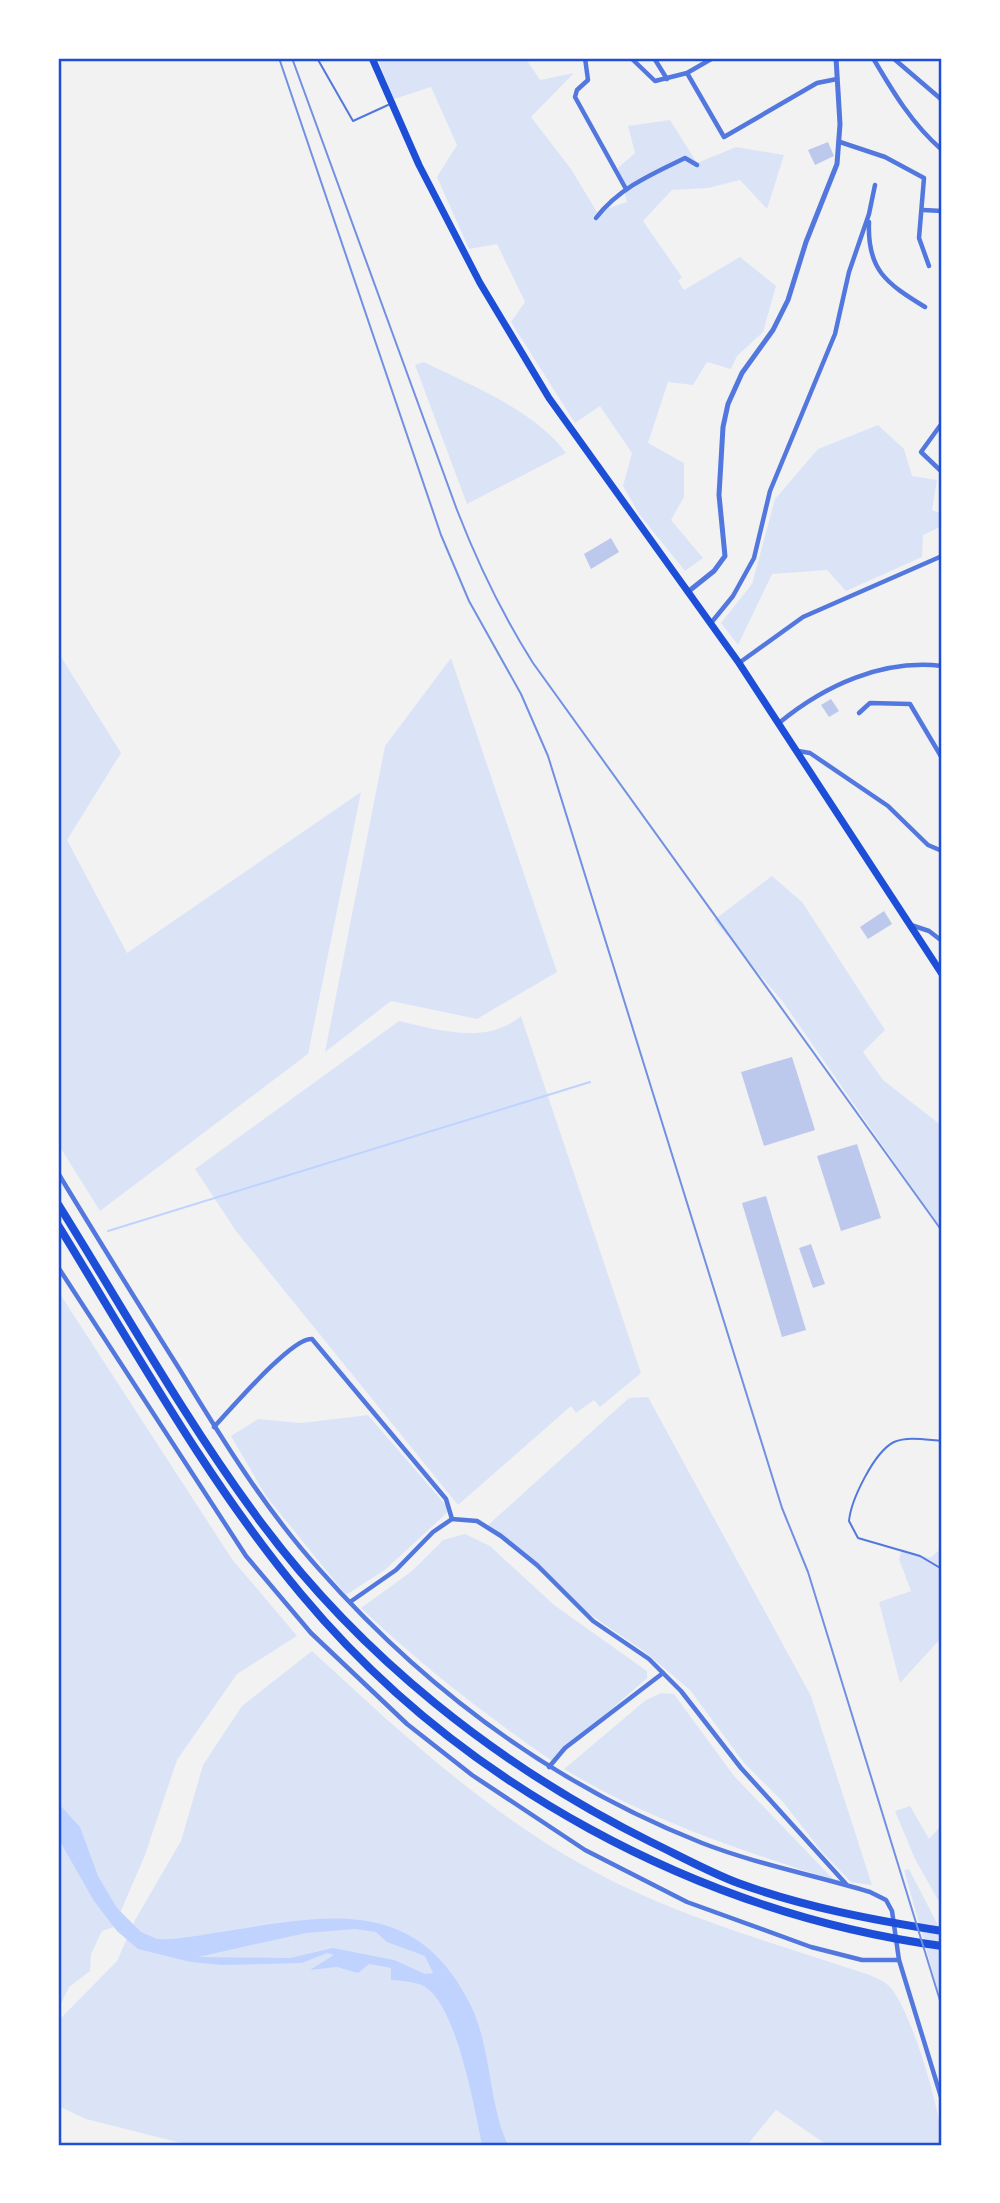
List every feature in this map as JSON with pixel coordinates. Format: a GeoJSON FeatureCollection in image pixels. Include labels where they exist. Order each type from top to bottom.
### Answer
{"type":"FeatureCollection","features":[{"type":"Feature","properties":{"kind":"highway"},"geometry":{"type":"LineString","coordinates":[[58,1203],[200,1432],[258,1518],[312,1585],[437,1705],[508,1760],[557,1792],[735,1882],[789,1900],[877,1920],[942,1931]]}},
{"type":"Feature","properties":{"kind":"highway"},"geometry":{"type":"LineString","coordinates":[[58,1224],[186,1432],[256,1537],[329,1625],[412,1706],[516,1783],[627,1847],[721,1891],[797,1916],[873,1934],[942,1946]]}},
{"type":"Feature","properties":{"kind":"main road"},"geometry":{"type":"LineString","coordinates":[[372,58],[390,104],[480,283],[529,365],[584,448],[739,663],[942,974]]}},
{"type":"Feature","properties":{"kind":"street"},"geometry":{"type":"LineString","coordinates":[[585,58],[588,80],[577,90],[575,97],[626,189]]}},
{"type":"Feature","properties":{"kind":"street"},"geometry":{"type":"LineString","coordinates":[[631,58],[650,79],[667,79],[687,73],[713,58]]}},
{"type":"Feature","properties":{"kind":"street"},"geometry":{"type":"LineString","coordinates":[[654,58],[667,79]]}},
{"type":"Feature","properties":{"kind":"street"},"geometry":{"type":"LineString","coordinates":[[689,592],[715,571],[726,556],[719,495],[727,404],[742,373],[773,330],[788,300],[837,164],[840,142],[836,58]]}},
{"type":"Feature","properties":{"kind":"street"},"geometry":{"type":"LineString","coordinates":[[873,58],[902,106],[923,134],[942,150]]}},
{"type":"Feature","properties":{"kind":"street"},"geometry":{"type":"LineString","coordinates":[[893,58],[942,100]]}},
{"type":"Feature","properties":{"kind":"street"},"geometry":{"type":"LineString","coordinates":[[687,73],[724,137],[817,83],[837,79]]}},
{"type":"Feature","properties":{"kind":"street"},"geometry":{"type":"LineString","coordinates":[[840,142],[885,156],[924,178],[919,238],[929,266]]}},
{"type":"Feature","properties":{"kind":"street"},"geometry":{"type":"LineString","coordinates":[[596,218],[608,201],[626,189],[685,158],[697,164]]}},
{"type":"Feature","properties":{"kind":"street"},"geometry":{"type":"LineString","coordinates":[[711,623],[733,596],[754,558],[770,491],[835,334],[849,272],[869,214],[875,186]]}},
{"type":"Feature","properties":{"kind":"street"},"geometry":{"type":"LineString","coordinates":[[923,210],[942,211]]}},
{"type":"Feature","properties":{"kind":"street"},"geometry":{"type":"LineString","coordinates":[[869,214],[868,244],[877,272],[895,289],[925,307]]}},
{"type":"Feature","properties":{"kind":"street"},"geometry":{"type":"LineString","coordinates":[[942,423],[921,452],[942,472]]}},
{"type":"Feature","properties":{"kind":"street"},"geometry":{"type":"LineString","coordinates":[[739,663],[803,617],[942,556]]}},
{"type":"Feature","properties":{"kind":"street"},"geometry":{"type":"LineString","coordinates":[[779,723],[798,707],[854,679],[898,665],[942,666]]}},
{"type":"Feature","properties":{"kind":"street"},"geometry":{"type":"LineString","coordinates":[[859,713],[870,702],[910,705],[942,758]]}},
{"type":"Feature","properties":{"kind":"street"},"geometry":{"type":"LineString","coordinates":[[798,751],[810,754],[888,806],[928,845],[942,851]]}},
{"type":"Feature","properties":{"kind":"street"},"geometry":{"type":"LineString","coordinates":[[910,925],[929,931],[942,942]]}},
{"type":"Feature","properties":{"kind":"street"},"geometry":{"type":"LineString","coordinates":[[58,1173],[215,1427],[286,1529],[350,1602],[416,1668],[497,1733],[549,1767],[699,1842],[881,1896],[890,1905],[895,1919],[899,1960],[942,2100]]}},
{"type":"Feature","properties":{"kind":"street"},"geometry":{"type":"LineString","coordinates":[[58,1268],[246,1556],[311,1633],[407,1724],[472,1775],[550,1828],[585,1850],[687,1902],[811,1947],[871,1961],[899,1960]]}},
{"type":"Feature","properties":{"kind":"street"},"geometry":{"type":"LineString","coordinates":[[215,1427],[303,1340],[312,1339],[446,1499],[452,1519]]}},
{"type":"Feature","properties":{"kind":"street"},"geometry":{"type":"LineString","coordinates":[[350,1602],[396,1570],[433,1532],[452,1519],[477,1521],[537,1564],[593,1621],[649,1659],[741,1768],[847,1885]]}},
{"type":"Feature","properties":{"kind":"street"},"geometry":{"type":"LineString","coordinates":[[549,1767],[565,1748],[663,1673]]}},
{"type":"Feature","properties":{"kind":"lane"},"geometry":{"type":"LineString","coordinates":[[317,58],[353,121],[390,104]]}},
{"type":"Feature","properties":{"kind":"lane"},"geometry":{"type":"LineString","coordinates":[[942,1441],[905,1439],[885,1448],[859,1490],[849,1521],[858,1538],[920,1556],[942,1569]]}},
{"type":"Feature","properties":{"kind":"shaded area"},"geometry":{"type":"Polygon","coordinates":[[[377,58],[521,58],[528,62],[540,80],[574,73],[531,117],[571,169],[597,212],[627,202],[618,168],[635,153],[628,126],[670,120],[697,163],[736,147],[784,155],[767,209],[740,180],[708,188],[672,190],[643,221],[682,277],[678,281],[684,290],[740,257],[776,286],[763,332],[737,356],[731,369],[707,362],[693,385],[668,382],[648,443],[684,463],[684,497],[671,520],[703,558],[685,571],[639,514],[623,486],[632,453],[600,406],[575,423],[511,322],[525,302],[497,244],[469,249],[437,177],[457,145],[431,87],[394,99],[377,58]]]}},
{"type":"Feature","properties":{"kind":"shaded area"},"geometry":{"type":"Polygon","coordinates":[[[424,362],[520,412],[553,438],[566,453],[467,504],[415,365],[424,362]]]}},
{"type":"Feature","properties":{"kind":"shaded area"},"geometry":{"type":"Polygon","coordinates":[[[878,425],[904,449],[912,476],[937,480],[932,510],[942,514],[942,526],[923,535],[922,557],[846,591],[827,570],[772,574],[738,645],[721,623],[752,584],[775,499],[818,449],[878,425]]]}},
{"type":"Feature","properties":{"kind":"shaded area"},"geometry":{"type":"Polygon","coordinates":[[[58,652],[121,753],[67,840],[127,953],[361,792],[308,1054],[100,1211],[58,1144],[58,652]]]}},
{"type":"Feature","properties":{"kind":"shaded area"},"geometry":{"type":"Polygon","coordinates":[[[451,658],[557,972],[477,1019],[391,1001],[325,1052],[385,746],[451,658]]]}},
{"type":"Feature","properties":{"kind":"shaded area"},"geometry":{"type":"Polygon","coordinates":[[[772,876],[802,902],[885,1030],[863,1052],[883,1080],[942,1126],[942,1231],[783,1002],[714,920],[772,876]]]}},
{"type":"Feature","properties":{"kind":"shaded area"},"geometry":{"type":"Polygon","coordinates":[[[521,1016],[641,1373],[600,1407],[594,1400],[576,1413],[571,1406],[458,1505],[236,1231],[195,1169],[399,1021],[446,1031],[478,1033],[508,1025],[521,1016]]]}},
{"type":"Feature","properties":{"kind":"shaded area"},"geometry":{"type":"Polygon","coordinates":[[[58,1291],[232,1559],[297,1636],[237,1674],[177,1760],[145,1855],[114,1927],[102,1931],[91,1954],[90,1971],[69,1987],[58,2010],[58,1291]]]}},
{"type":"Feature","properties":{"kind":"shaded area"},"geometry":{"type":"Polygon","coordinates":[[[648,1397],[811,1696],[872,1885],[851,1882],[822,1852],[783,1802],[744,1763],[690,1690],[645,1652],[588,1613],[487,1526],[629,1398],[648,1397]]]}},
{"type":"Feature","properties":{"kind":"shaded area"},"geometry":{"type":"Polygon","coordinates":[[[368,1415],[450,1510],[386,1569],[346,1595],[266,1496],[231,1436],[258,1419],[301,1423],[368,1415]]]}},
{"type":"Feature","properties":{"kind":"shaded area"},"geometry":{"type":"Polygon","coordinates":[[[465,1534],[490,1546],[554,1605],[647,1671],[647,1678],[552,1761],[454,1688],[361,1608],[412,1571],[443,1540],[465,1534]]]}},
{"type":"Feature","properties":{"kind":"shaded area"},"geometry":{"type":"Polygon","coordinates":[[[942,1548],[942,1637],[900,1683],[879,1602],[911,1591],[899,1559],[902,1549],[930,1558],[942,1548]]]}},
{"type":"Feature","properties":{"kind":"shaded area"},"geometry":{"type":"Polygon","coordinates":[[[312,1651],[429,1756],[512,1820],[556,1849],[649,1898],[731,1929],[870,1975],[887,1984],[907,2016],[924,2062],[937,2110],[942,2145],[827,2145],[776,2110],[747,2145],[189,2145],[86,2119],[58,2106],[58,2021],[117,1961],[135,1920],[181,1841],[203,1765],[242,1706],[312,1651]]]}},
{"type":"Feature","properties":{"kind":"shaded area"},"geometry":{"type":"Polygon","coordinates":[[[661,1693],[674,1694],[734,1776],[834,1880],[729,1845],[662,1819],[564,1769],[646,1700],[661,1693]]]}},
{"type":"Feature","properties":{"kind":"shaded area"},"geometry":{"type":"Polygon","coordinates":[[[910,1806],[929,1839],[942,1825],[942,1907],[915,1859],[895,1811],[910,1806]]]}},
{"type":"Feature","properties":{"kind":"shaded area"},"geometry":{"type":"Polygon","coordinates":[[[909,1869],[942,1933],[942,2005],[904,1870],[909,1869]]]}},
{"type":"Feature","properties":{"kind":"water"},"geometry":{"type":"Polygon","coordinates":[[[58,1803],[80,1827],[98,1876],[117,1908],[141,1932],[157,1939],[331,1919],[364,1921],[395,1929],[423,1945],[449,1970],[471,2006],[483,2040],[497,2111],[508,2145],[482,2145],[456,2039],[438,2001],[424,1986],[391,1980],[391,1968],[369,1964],[358,1973],[337,1967],[310,1970],[334,1955],[327,1953],[302,1963],[221,1965],[191,1962],[138,1949],[117,1931],[94,1901],[58,1838],[58,1803]],[[355,1929],[306,1933],[198,1957],[290,1958],[333,1948],[394,1960],[425,1974],[433,1973],[425,1956],[387,1942],[376,1932],[355,1929]]]}},
{"type":"Feature","properties":{"kind":"building"},"geometry":{"type":"Polygon","coordinates":[[[828,142],[834,156],[815,165],[808,150],[828,142]]]}},
{"type":"Feature","properties":{"kind":"building"},"geometry":{"type":"Polygon","coordinates":[[[611,538],[619,552],[591,569],[584,554],[611,538]]]}},
{"type":"Feature","properties":{"kind":"building"},"geometry":{"type":"Polygon","coordinates":[[[831,699],[839,711],[829,717],[821,705],[831,699]]]}},
{"type":"Feature","properties":{"kind":"building"},"geometry":{"type":"Polygon","coordinates":[[[884,911],[892,924],[868,939],[860,927],[884,911]]]}},
{"type":"Feature","properties":{"kind":"building"},"geometry":{"type":"Polygon","coordinates":[[[792,1057],[815,1130],[764,1146],[741,1072],[792,1057]]]}},
{"type":"Feature","properties":{"kind":"building"},"geometry":{"type":"Polygon","coordinates":[[[857,1144],[881,1218],[841,1231],[817,1156],[857,1144]]]}},
{"type":"Feature","properties":{"kind":"building"},"geometry":{"type":"Polygon","coordinates":[[[766,1196],[806,1330],[782,1337],[742,1203],[766,1196]]]}},
{"type":"Feature","properties":{"kind":"building"},"geometry":{"type":"Polygon","coordinates":[[[811,1244],[825,1284],[813,1288],[799,1248],[811,1244]]]}},
{"type":"Feature","properties":{"kind":"waterway"},"geometry":{"type":"LineString","coordinates":[[108,1231],[590,1082]]}},
{"type":"Feature","properties":{"kind":"railway"},"geometry":{"type":"LineString","coordinates":[[279,58],[441,535],[469,601],[521,694],[548,756],[782,1508],[808,1572],[942,2007]]}},
{"type":"Feature","properties":{"kind":"railway"},"geometry":{"type":"LineString","coordinates":[[292,58],[457,510],[482,569],[511,626],[533,663],[942,1231]]}}]}
